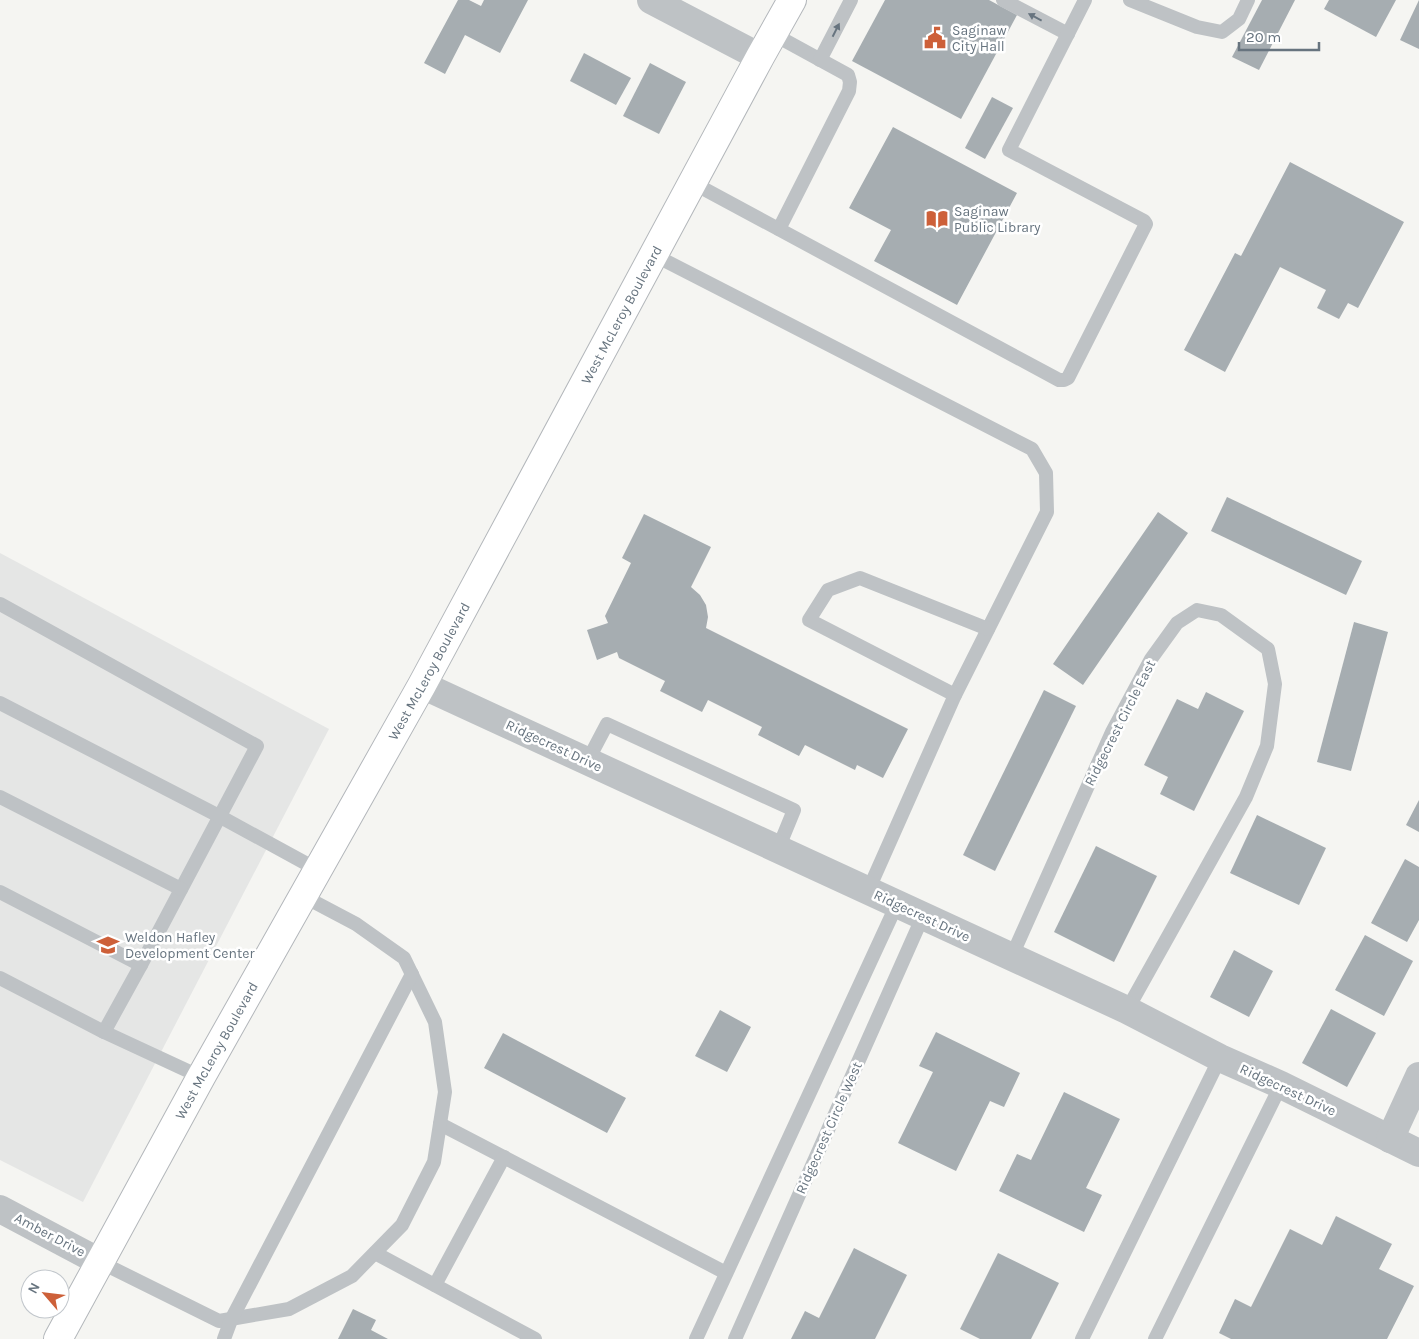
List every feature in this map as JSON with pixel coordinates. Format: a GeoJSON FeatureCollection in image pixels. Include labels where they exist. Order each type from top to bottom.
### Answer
{"type":"FeatureCollection","features":[{"type":"Feature","properties":{"kind":"main road","name":"West McLeroy Boulevard"},"geometry":{"type":"LineString","coordinates":[[58,1339],[201,1077],[422,685],[792,0]]}},
{"type":"Feature","properties":{"kind":"street"},"geometry":{"type":"LineString","coordinates":[[651,0],[760,57]]}},
{"type":"Feature","properties":{"kind":"street","name":"Ridgecrest Drive"},"geometry":{"type":"LineString","coordinates":[[422,685],[1127,1010],[1220,1058],[1281,1085],[1419,1153]]}},
{"type":"Feature","properties":{"kind":"street"},"geometry":{"type":"LineString","coordinates":[[1390,1139],[1419,1076]]}},
{"type":"Feature","properties":{"kind":"street","name":"Amber Drive"},"geometry":{"type":"LineString","coordinates":[[0,1209],[100,1262]]}},
{"type":"Feature","properties":{"kind":"lane"},"geometry":{"type":"LineString","coordinates":[[820,60],[851,0]]}},
{"type":"Feature","properties":{"kind":"lane"},"geometry":{"type":"LineString","coordinates":[[1003,0],[1068,34]]}},
{"type":"Feature","properties":{"kind":"lane"},"geometry":{"type":"LineString","coordinates":[[693,183],[1060,380],[1064,380],[1068,378],[1146,224],[1144,221],[1009,150],[1085,0]]}},
{"type":"Feature","properties":{"kind":"lane"},"geometry":{"type":"LineString","coordinates":[[1130,0],[1197,27],[1222,32],[1239,19],[1248,0]]}},
{"type":"Feature","properties":{"kind":"lane"},"geometry":{"type":"LineString","coordinates":[[773,34],[848,75],[850,82],[849,91],[778,229]]}},
{"type":"Feature","properties":{"kind":"lane"},"geometry":{"type":"LineString","coordinates":[[654,255],[1032,449],[1046,473],[1046,512],[956,695],[868,891]]}},
{"type":"Feature","properties":{"kind":"lane"},"geometry":{"type":"LineString","coordinates":[[956,695],[808,620],[828,590],[860,578],[988,629]]}},
{"type":"Feature","properties":{"kind":"lane"},"geometry":{"type":"LineString","coordinates":[[0,604],[257,746],[104,1032]]}},
{"type":"Feature","properties":{"kind":"lane","name":"Ridgecrest Circle East"},"geometry":{"type":"LineString","coordinates":[[1011,958],[1112,732],[1151,659],[1177,623],[1197,610],[1221,615],[1268,649],[1275,684],[1267,746],[1246,797],[1127,1010]]}},
{"type":"Feature","properties":{"kind":"lane"},"geometry":{"type":"LineString","coordinates":[[0,703],[220,816],[318,870]]}},
{"type":"Feature","properties":{"kind":"lane"},"geometry":{"type":"LineString","coordinates":[[587,762],[607,724],[794,810],[778,849]]}},
{"type":"Feature","properties":{"kind":"lane"},"geometry":{"type":"LineString","coordinates":[[0,797],[181,890]]}},
{"type":"Feature","properties":{"kind":"lane"},"geometry":{"type":"LineString","coordinates":[[0,892],[141,965]]}},
{"type":"Feature","properties":{"kind":"lane"},"geometry":{"type":"LineString","coordinates":[[100,1262],[219,1321],[231,1320],[289,1309],[352,1276],[402,1225],[434,1162],[446,1092],[435,1022],[404,958],[356,924],[303,896]]}},
{"type":"Feature","properties":{"kind":"lane"},"geometry":{"type":"LineString","coordinates":[[696,1339],[896,904]]}},
{"type":"Feature","properties":{"kind":"lane","name":"Ridgecrest Circle West"},"geometry":{"type":"LineString","coordinates":[[735,1339],[923,916]]}},
{"type":"Feature","properties":{"kind":"lane"},"geometry":{"type":"LineString","coordinates":[[224,1339],[231,1320],[412,974]]}},
{"type":"Feature","properties":{"kind":"lane"},"geometry":{"type":"LineString","coordinates":[[0,978],[104,1032],[201,1077]]}},
{"type":"Feature","properties":{"kind":"lane"},"geometry":{"type":"LineString","coordinates":[[1082,1339],[1220,1058]]}},
{"type":"Feature","properties":{"kind":"lane"},"geometry":{"type":"LineString","coordinates":[[1155,1339],[1281,1085]]}},
{"type":"Feature","properties":{"kind":"lane"},"geometry":{"type":"LineString","coordinates":[[440,1124],[726,1273]]}},
{"type":"Feature","properties":{"kind":"lane"},"geometry":{"type":"LineString","coordinates":[[435,1285],[504,1157]]}},
{"type":"Feature","properties":{"kind":"lane"},"geometry":{"type":"LineString","coordinates":[[375,1253],[535,1339]]}},
{"type":"Feature","properties":{"kind":"shaded area","name":"Weldon Hafley Development Center"},"geometry":{"type":"Polygon","coordinates":[[[0,553],[329,729],[83,1202],[0,1160],[0,553]]]}},
{"type":"Feature","properties":{"kind":"building"},"geometry":{"type":"Polygon","coordinates":[[[458,0],[469,0],[481,6],[484,0],[528,0],[500,53],[465,35],[445,74],[424,63],[458,0]]]}},
{"type":"Feature","properties":{"kind":"building","name":"Saginaw City Hall"},"geometry":{"type":"Polygon","coordinates":[[[885,0],[989,0],[1017,15],[961,119],[852,61],[885,0]]]}},
{"type":"Feature","properties":{"kind":"building"},"geometry":{"type":"Polygon","coordinates":[[[1262,0],[1295,0],[1259,70],[1232,57],[1262,0]]]}},
{"type":"Feature","properties":{"kind":"building"},"geometry":{"type":"Polygon","coordinates":[[[1329,0],[1396,0],[1376,37],[1324,9],[1329,0]]]}},
{"type":"Feature","properties":{"kind":"building"},"geometry":{"type":"Polygon","coordinates":[[[1419,0],[1419,49],[1400,40],[1419,0]]]}},
{"type":"Feature","properties":{"kind":"building"},"geometry":{"type":"Polygon","coordinates":[[[584,53],[631,78],[616,105],[570,81],[584,53]]]}},
{"type":"Feature","properties":{"kind":"building"},"geometry":{"type":"Polygon","coordinates":[[[650,63],[686,82],[659,134],[623,116],[650,63]]]}},
{"type":"Feature","properties":{"kind":"building"},"geometry":{"type":"Polygon","coordinates":[[[992,97],[1013,108],[985,159],[965,148],[992,97]]]}},
{"type":"Feature","properties":{"kind":"building","name":"Saginaw Public Library"},"geometry":{"type":"Polygon","coordinates":[[[893,127],[1017,193],[957,305],[874,261],[891,230],[849,208],[893,127]]]}},
{"type":"Feature","properties":{"kind":"building"},"geometry":{"type":"Polygon","coordinates":[[[1290,162],[1404,222],[1358,308],[1348,303],[1339,319],[1317,308],[1326,290],[1280,267],[1225,372],[1184,350],[1235,253],[1241,256],[1290,162]]]}},
{"type":"Feature","properties":{"kind":"building"},"geometry":{"type":"Polygon","coordinates":[[[1227,497],[1362,561],[1346,595],[1211,531],[1227,497]]]}},
{"type":"Feature","properties":{"kind":"building"},"geometry":{"type":"Polygon","coordinates":[[[1158,512],[1188,533],[1083,685],[1053,664],[1158,512]]]}},
{"type":"Feature","properties":{"kind":"building"},"geometry":{"type":"Polygon","coordinates":[[[644,514],[711,547],[691,587],[700,595],[706,605],[708,617],[706,628],[908,729],[883,778],[857,765],[855,770],[805,745],[799,756],[758,735],[762,727],[708,700],[702,712],[660,691],[665,681],[619,658],[617,652],[597,660],[587,630],[608,623],[605,616],[631,563],[622,558],[644,514]]]}},
{"type":"Feature","properties":{"kind":"building"},"geometry":{"type":"Polygon","coordinates":[[[1354,622],[1388,632],[1351,771],[1317,762],[1354,622]]]}},
{"type":"Feature","properties":{"kind":"building"},"geometry":{"type":"Polygon","coordinates":[[[1044,690],[1076,706],[995,871],[963,855],[1044,690]]]}},
{"type":"Feature","properties":{"kind":"building"},"geometry":{"type":"Polygon","coordinates":[[[1206,692],[1244,711],[1194,811],[1160,794],[1168,777],[1144,765],[1177,699],[1198,709],[1206,692]]]}},
{"type":"Feature","properties":{"kind":"building"},"geometry":{"type":"Polygon","coordinates":[[[1419,800],[1419,832],[1406,825],[1419,800]]]}},
{"type":"Feature","properties":{"kind":"building"},"geometry":{"type":"Polygon","coordinates":[[[1257,815],[1326,848],[1299,905],[1230,873],[1257,815]]]}},
{"type":"Feature","properties":{"kind":"building"},"geometry":{"type":"Polygon","coordinates":[[[1096,846],[1157,876],[1114,962],[1054,932],[1096,846]]]}},
{"type":"Feature","properties":{"kind":"building"},"geometry":{"type":"Polygon","coordinates":[[[1405,859],[1419,867],[1419,920],[1407,942],[1371,923],[1405,859]]]}},
{"type":"Feature","properties":{"kind":"building"},"geometry":{"type":"Polygon","coordinates":[[[1365,935],[1413,961],[1384,1016],[1335,990],[1365,935]]]}},
{"type":"Feature","properties":{"kind":"building"},"geometry":{"type":"Polygon","coordinates":[[[1234,950],[1273,971],[1249,1017],[1210,997],[1234,950]]]}},
{"type":"Feature","properties":{"kind":"building"},"geometry":{"type":"Polygon","coordinates":[[[1331,1009],[1376,1033],[1347,1087],[1302,1063],[1331,1009]]]}},
{"type":"Feature","properties":{"kind":"building"},"geometry":{"type":"Polygon","coordinates":[[[720,1010],[751,1027],[727,1072],[695,1056],[720,1010]]]}},
{"type":"Feature","properties":{"kind":"building"},"geometry":{"type":"Polygon","coordinates":[[[936,1032],[1020,1073],[1004,1107],[990,1101],[956,1171],[898,1143],[933,1072],[919,1066],[936,1032]]]}},
{"type":"Feature","properties":{"kind":"building"},"geometry":{"type":"Polygon","coordinates":[[[503,1033],[626,1098],[607,1133],[484,1068],[503,1033]]]}},
{"type":"Feature","properties":{"kind":"building"},"geometry":{"type":"Polygon","coordinates":[[[1064,1092],[1120,1119],[1086,1188],[1102,1195],[1084,1232],[999,1191],[1017,1154],[1031,1160],[1064,1092]]]}},
{"type":"Feature","properties":{"kind":"building"},"geometry":{"type":"Polygon","coordinates":[[[1336,1216],[1392,1244],[1379,1269],[1414,1286],[1387,1339],[1231,1339],[1219,1333],[1235,1299],[1251,1307],[1290,1229],[1322,1245],[1336,1216]]]}},
{"type":"Feature","properties":{"kind":"building"},"geometry":{"type":"Polygon","coordinates":[[[854,1248],[907,1275],[875,1339],[791,1339],[805,1311],[819,1318],[854,1248]]]}},
{"type":"Feature","properties":{"kind":"building"},"geometry":{"type":"Polygon","coordinates":[[[998,1253],[1059,1283],[1031,1339],[980,1339],[960,1329],[998,1253]]]}},
{"type":"Feature","properties":{"kind":"building"},"geometry":{"type":"Polygon","coordinates":[[[353,1309],[376,1320],[371,1330],[388,1339],[338,1339],[353,1309]]]}},
{"type":"Feature","properties":{"kind":"place","name":"Saginaw City Hall"},"geometry":{"type":"Point","coordinates":[935,38]}},
{"type":"Feature","properties":{"kind":"place","name":"Saginaw Public Library"},"geometry":{"type":"Point","coordinates":[937,219]}},
{"type":"Feature","properties":{"kind":"place","name":"Weldon Hafley Development Center"},"geometry":{"type":"Point","coordinates":[108,945]}}]}
